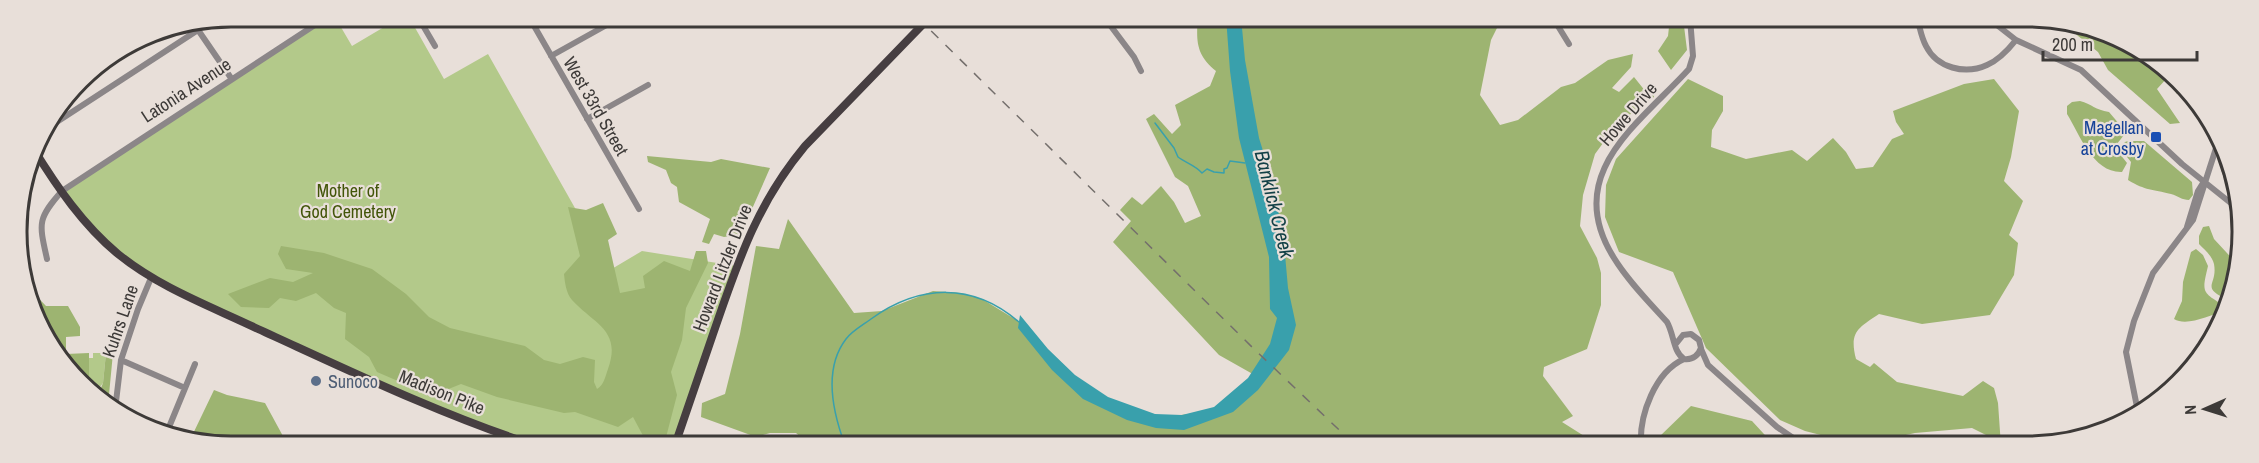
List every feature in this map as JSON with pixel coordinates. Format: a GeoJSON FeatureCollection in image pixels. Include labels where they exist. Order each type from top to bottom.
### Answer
{"type":"FeatureCollection","features":[{"type":"Feature","properties":{"kind":"main road","name":"Howard Litzler Drive"},"geometry":{"type":"LineString","coordinates":[[678,436],[743,248],[775,185],[818,131],[920,27]]}},
{"type":"Feature","properties":{"kind":"main road","name":"Madison Pike"},"geometry":{"type":"LineString","coordinates":[[41,159],[89,225],[113,249],[151,278],[207,307],[398,392],[505,436]]}},
{"type":"Feature","properties":{"kind":"street","name":"Latonia Avenue"},"geometry":{"type":"LineString","coordinates":[[47,259],[41,234],[42,216],[62,191],[309,27]]}},
{"type":"Feature","properties":{"kind":"street"},"geometry":{"type":"LineString","coordinates":[[424,27],[435,46]]}},
{"type":"Feature","properties":{"kind":"street","name":"West 33rd Street"},"geometry":{"type":"LineString","coordinates":[[535,27],[639,209]]}},
{"type":"Feature","properties":{"kind":"street"},"geometry":{"type":"LineString","coordinates":[[551,56],[603,27]]}},
{"type":"Feature","properties":{"kind":"street"},"geometry":{"type":"LineString","coordinates":[[1112,27],[1134,57],[1141,71]]}},
{"type":"Feature","properties":{"kind":"street"},"geometry":{"type":"LineString","coordinates":[[1559,27],[1569,44]]}},
{"type":"Feature","properties":{"kind":"street","name":"Howe Drive"},"geometry":{"type":"LineString","coordinates":[[1676,347],[1672,332],[1666,322],[1616,261],[1603,240],[1598,215],[1598,188],[1605,164],[1615,147],[1689,69],[1693,56],[1691,27]]}},
{"type":"Feature","properties":{"kind":"street"},"geometry":{"type":"LineString","coordinates":[[1920,27],[1927,48],[1942,63],[1965,70],[1985,66],[1999,58],[2016,40]]}},
{"type":"Feature","properties":{"kind":"street"},"geometry":{"type":"LineString","coordinates":[[1999,27],[2016,40],[2081,70],[2142,129],[2230,202]]}},
{"type":"Feature","properties":{"kind":"street"},"geometry":{"type":"LineString","coordinates":[[198,30],[231,78]]}},
{"type":"Feature","properties":{"kind":"street"},"geometry":{"type":"LineString","coordinates":[[60,119],[188,32]]}},
{"type":"Feature","properties":{"kind":"street"},"geometry":{"type":"LineString","coordinates":[[587,119],[648,84]]}},
{"type":"Feature","properties":{"kind":"street"},"geometry":{"type":"LineString","coordinates":[[2137,405],[2126,352],[2134,321],[2153,273],[2187,228],[2198,191],[2204,183],[2215,151]]}},
{"type":"Feature","properties":{"kind":"street","name":"Kuhrs Lane"},"geometry":{"type":"LineString","coordinates":[[116,400],[121,360],[151,278]]}},
{"type":"Feature","properties":{"kind":"street","name":"Howe Drive"},"geometry":{"type":"LineString","coordinates":[[1666,322],[1687,334]]}},
{"type":"Feature","properties":{"kind":"street"},"geometry":{"type":"LineString","coordinates":[[1641,436],[1647,404],[1670,368],[1679,338],[1687,334],[1695,336],[1699,340],[1708,365]]}},
{"type":"Feature","properties":{"kind":"street"},"geometry":{"type":"LineString","coordinates":[[1676,347],[1680,357],[1684,359]]}},
{"type":"Feature","properties":{"kind":"street"},"geometry":{"type":"LineString","coordinates":[[1670,368],[1684,359],[1697,356],[1701,348]]}},
{"type":"Feature","properties":{"kind":"street"},"geometry":{"type":"LineString","coordinates":[[1693,358],[1708,365],[1777,427],[1790,436]]}},
{"type":"Feature","properties":{"kind":"street"},"geometry":{"type":"LineString","coordinates":[[121,360],[185,388]]}},
{"type":"Feature","properties":{"kind":"street"},"geometry":{"type":"LineString","coordinates":[[169,426],[195,364]]}},
{"type":"Feature","properties":{"kind":"green space","name":"Mother of God Cemetery"},"geometry":{"type":"Polygon","coordinates":[[[312,27],[341,27],[352,46],[384,27],[415,27],[444,79],[488,54],[610,270],[642,251],[736,266],[678,436],[505,436],[207,307],[118,253],[62,191],[312,27]]]}},
{"type":"Feature","properties":{"kind":"green space"},"geometry":{"type":"Polygon","coordinates":[[[1197,27],[1498,27],[1491,40],[1480,95],[1500,125],[1518,120],[1561,87],[1575,83],[1608,60],[1633,54],[1631,67],[1612,88],[1619,92],[1634,77],[1646,92],[1652,89],[1654,97],[1617,124],[1595,154],[1583,195],[1580,226],[1597,258],[1601,273],[1601,305],[1587,349],[1544,367],[1543,376],[1573,416],[1562,422],[1584,436],[800,436],[796,433],[770,433],[753,436],[701,417],[702,403],[725,394],[740,334],[756,246],[779,249],[788,219],[854,313],[882,311],[933,291],[961,293],[982,299],[1018,321],[1035,343],[1086,390],[1151,419],[1218,410],[1258,377],[1219,355],[1113,242],[1131,221],[1120,210],[1132,197],[1142,205],[1161,186],[1174,202],[1185,223],[1201,216],[1188,186],[1175,177],[1146,119],[1154,114],[1172,134],[1181,125],[1175,105],[1210,86],[1216,71],[1201,53],[1197,27]]]}},
{"type":"Feature","properties":{"kind":"green space"},"geometry":{"type":"Polygon","coordinates":[[[1669,27],[1684,27],[1687,50],[1671,70],[1658,51],[1668,36],[1669,27]]]}},
{"type":"Feature","properties":{"kind":"green space"},"geometry":{"type":"Polygon","coordinates":[[[2074,33],[2093,38],[2130,54],[2152,69],[2165,81],[2157,89],[2180,123],[2170,124],[2108,70],[2098,52],[2074,33]]]}},
{"type":"Feature","properties":{"kind":"green space"},"geometry":{"type":"Polygon","coordinates":[[[1688,79],[1723,96],[1723,111],[1712,130],[1711,147],[1746,159],[1792,150],[1807,161],[1833,138],[1846,152],[1856,169],[1873,167],[1892,139],[1904,134],[1896,122],[1893,111],[1964,84],[1994,79],[2019,111],[2011,157],[2004,181],[2023,201],[2009,235],[2018,243],[2014,275],[1990,315],[1922,324],[1879,314],[1857,332],[1854,350],[1856,359],[1870,367],[1874,363],[1897,382],[1963,396],[1983,381],[1994,388],[1998,403],[2000,436],[1988,436],[1972,428],[1901,436],[1825,436],[1805,431],[1780,420],[1706,348],[1673,272],[1619,252],[1605,217],[1606,185],[1616,159],[1688,79]]]}},
{"type":"Feature","properties":{"kind":"green space"},"geometry":{"type":"Polygon","coordinates":[[[2080,101],[2109,112],[2126,132],[2116,147],[2127,163],[2122,172],[2112,171],[2095,160],[2082,142],[2067,114],[2067,106],[2072,102],[2080,101]]]}},
{"type":"Feature","properties":{"kind":"green space"},"geometry":{"type":"Polygon","coordinates":[[[2128,141],[2144,141],[2192,182],[2193,195],[2189,200],[2145,188],[2128,180],[2131,162],[2120,148],[2128,141]]]}},
{"type":"Feature","properties":{"kind":"green space"},"geometry":{"type":"Polygon","coordinates":[[[647,156],[711,162],[721,159],[770,168],[741,234],[724,237],[714,234],[709,244],[702,242],[710,219],[679,202],[677,187],[671,183],[666,170],[648,162],[647,156]]]}},
{"type":"Feature","properties":{"kind":"green space"},"geometry":{"type":"Polygon","coordinates":[[[603,203],[617,234],[608,240],[620,293],[645,288],[643,276],[664,261],[690,271],[696,251],[706,251],[708,263],[686,308],[682,340],[671,372],[677,395],[666,436],[643,436],[633,417],[618,427],[575,412],[564,413],[497,397],[461,384],[446,390],[442,400],[377,372],[369,357],[345,339],[346,313],[334,308],[316,293],[296,301],[280,298],[269,308],[241,307],[228,294],[270,278],[293,282],[313,273],[286,269],[278,254],[281,246],[324,253],[372,269],[406,294],[429,317],[450,328],[525,346],[544,360],[560,364],[583,357],[595,360],[594,382],[597,389],[603,383],[611,356],[609,336],[570,297],[564,274],[580,256],[568,207],[586,210],[603,203]]]}},
{"type":"Feature","properties":{"kind":"green space"},"geometry":{"type":"Polygon","coordinates":[[[2209,226],[2214,239],[2230,257],[2221,296],[2212,288],[2214,264],[2199,244],[2199,236],[2203,227],[2209,226]]]}},
{"type":"Feature","properties":{"kind":"green space"},"geometry":{"type":"Polygon","coordinates":[[[2196,249],[2203,255],[2208,266],[2205,290],[2211,298],[2219,303],[2214,314],[2185,322],[2174,319],[2182,301],[2183,282],[2191,252],[2196,249]]]}},
{"type":"Feature","properties":{"kind":"green space"},"geometry":{"type":"Polygon","coordinates":[[[38,298],[46,306],[68,306],[80,327],[80,336],[66,337],[66,352],[54,334],[38,298]]]}},
{"type":"Feature","properties":{"kind":"green space"},"geometry":{"type":"Polygon","coordinates":[[[89,353],[89,377],[68,354],[89,353]]]}},
{"type":"Feature","properties":{"kind":"green space"},"geometry":{"type":"Polygon","coordinates":[[[93,353],[106,353],[103,383],[100,387],[89,377],[89,358],[93,358],[93,353]]]}},
{"type":"Feature","properties":{"kind":"green space"},"geometry":{"type":"Polygon","coordinates":[[[106,353],[113,353],[109,395],[101,388],[106,353]]]}},
{"type":"Feature","properties":{"kind":"green space"},"geometry":{"type":"Polygon","coordinates":[[[214,390],[265,403],[283,436],[232,436],[194,432],[214,390]]]}},
{"type":"Feature","properties":{"kind":"green space"},"geometry":{"type":"Polygon","coordinates":[[[1691,406],[1752,421],[1766,436],[1660,436],[1691,406]]]}},
{"type":"Feature","properties":{"kind":"water"},"geometry":{"type":"Polygon","coordinates":[[[1227,27],[1242,27],[1245,60],[1259,138],[1283,232],[1288,288],[1296,325],[1289,350],[1258,390],[1233,412],[1184,430],[1156,428],[1127,420],[1083,399],[1052,370],[1018,328],[1020,315],[1048,349],[1075,375],[1108,397],[1155,414],[1182,415],[1214,407],[1248,378],[1270,344],[1277,318],[1270,309],[1269,257],[1239,138],[1227,27]]]}},
{"type":"Feature","properties":{"kind":"waterway"},"geometry":{"type":"LineString","coordinates":[[1155,123],[1178,157],[1202,173],[1207,169],[1224,173],[1230,161],[1245,163]]}},
{"type":"Feature","properties":{"kind":"waterway","name":"Banklick Creek"},"geometry":{"type":"LineString","coordinates":[[842,436],[832,391],[834,364],[846,339],[871,319],[908,299],[946,292],[965,294],[983,300],[1019,322]]}},
{"type":"Feature","properties":{"kind":"railway"},"geometry":{"type":"LineString","coordinates":[[927,27],[1345,436]]}},
{"type":"Feature","properties":{"kind":"place","name":"Magellan at Crosby"},"geometry":{"type":"Point","coordinates":[2156,137]}},
{"type":"Feature","properties":{"kind":"place","name":"Sunoco"},"geometry":{"type":"Point","coordinates":[316,381]}}]}
